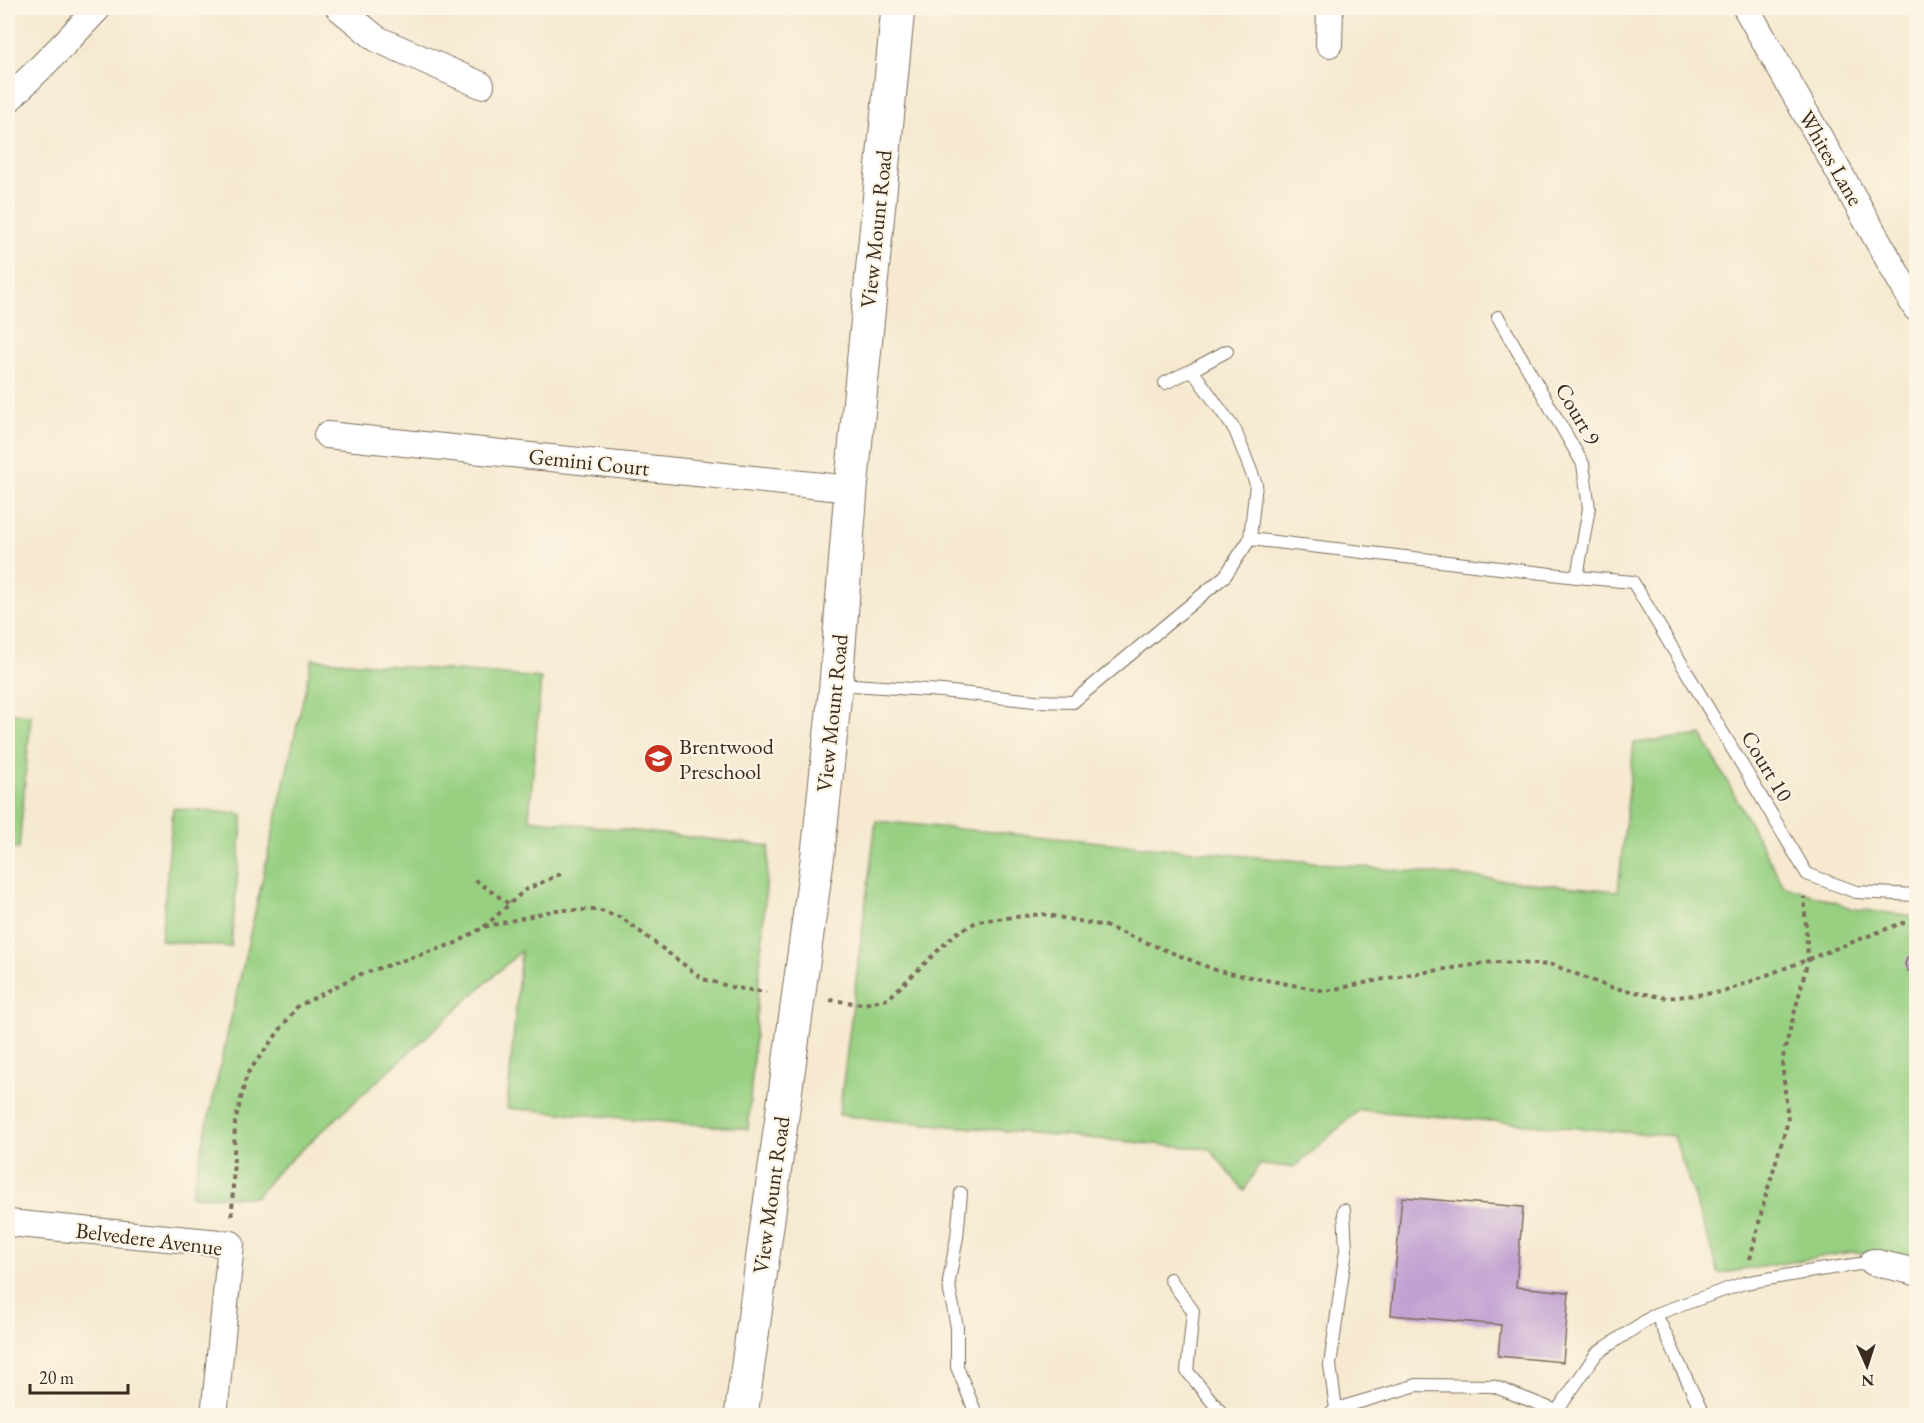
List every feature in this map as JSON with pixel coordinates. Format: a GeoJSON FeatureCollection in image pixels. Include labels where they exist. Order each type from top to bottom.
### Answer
{"type":"FeatureCollection","features":[{"type":"Feature","properties":{"kind":"street"},"geometry":{"type":"LineString","coordinates":[[8,100],[98,8]]}},
{"type":"Feature","properties":{"kind":"street"},"geometry":{"type":"LineString","coordinates":[[339,8],[377,39],[481,85]]}},
{"type":"Feature","properties":{"kind":"street","name":"View Mount Road"},"geometry":{"type":"LineString","coordinates":[[741,1416],[818,853],[836,684],[851,489],[898,8]]}},
{"type":"Feature","properties":{"kind":"street"},"geometry":{"type":"LineString","coordinates":[[1329,44],[1330,8]]}},
{"type":"Feature","properties":{"kind":"street","name":"Whites Lane"},"geometry":{"type":"LineString","coordinates":[[1746,8],[1917,308]]}},
{"type":"Feature","properties":{"kind":"street","name":"Gemini Court"},"geometry":{"type":"LineString","coordinates":[[327,435],[851,489]]}},
{"type":"Feature","properties":{"kind":"street","name":"Belvedere Avenue"},"geometry":{"type":"LineString","coordinates":[[8,1223],[231,1244],[214,1416]]}},
{"type":"Feature","properties":{"kind":"street"},"geometry":{"type":"LineString","coordinates":[[1873,1262],[1917,1272]]}},
{"type":"Feature","properties":{"kind":"lane","name":"Court 9"},"geometry":{"type":"LineString","coordinates":[[1498,317],[1583,464],[1588,507],[1577,577]]}},
{"type":"Feature","properties":{"kind":"lane"},"geometry":{"type":"LineString","coordinates":[[1165,383],[1227,351]]}},
{"type":"Feature","properties":{"kind":"lane"},"geometry":{"type":"LineString","coordinates":[[836,684],[1073,702],[1225,576],[1250,539],[1256,484],[1235,430],[1192,370]]}},
{"type":"Feature","properties":{"kind":"lane"},"geometry":{"type":"LineString","coordinates":[[1250,539],[1577,577]]}},
{"type":"Feature","properties":{"kind":"lane","name":"Court 10"},"geometry":{"type":"LineString","coordinates":[[1577,577],[1633,582],[1807,874]]}},
{"type":"Feature","properties":{"kind":"lane"},"geometry":{"type":"LineString","coordinates":[[1807,874],[1856,892],[1917,895]]}},
{"type":"Feature","properties":{"kind":"lane"},"geometry":{"type":"LineString","coordinates":[[961,1193],[950,1292],[957,1327],[957,1367],[977,1416]]}},
{"type":"Feature","properties":{"kind":"lane"},"geometry":{"type":"LineString","coordinates":[[1344,1210],[1346,1250],[1330,1365],[1332,1412],[1417,1385],[1494,1386],[1557,1413],[1597,1353],[1656,1314],[1744,1283],[1873,1262]]}},
{"type":"Feature","properties":{"kind":"lane"},"geometry":{"type":"LineString","coordinates":[[1170,1279],[1193,1311],[1187,1371],[1224,1416]]}},
{"type":"Feature","properties":{"kind":"lane"},"geometry":{"type":"LineString","coordinates":[[1656,1314],[1704,1416]]}},
{"type":"Feature","properties":{"kind":"path"},"geometry":{"type":"LineString","coordinates":[[231,1244],[235,1123],[247,1074],[297,1007],[358,975],[456,942],[484,927],[525,890],[565,872]]}},
{"type":"Feature","properties":{"kind":"path"},"geometry":{"type":"LineString","coordinates":[[1744,1283],[1765,1198],[1788,1121],[1782,1061],[1808,960],[1803,904],[1807,874]]}},
{"type":"Feature","properties":{"kind":"path"},"geometry":{"type":"LineString","coordinates":[[475,880],[509,904]]}},
{"type":"Feature","properties":{"kind":"path"},"geometry":{"type":"LineString","coordinates":[[484,927],[556,910],[598,910],[622,918],[703,980],[735,988],[863,1004],[888,999],[955,934],[978,921],[1042,914],[1105,926],[1218,972],[1325,991],[1399,976],[1493,962],[1553,965],[1608,987],[1667,998],[1723,992],[1902,923],[1917,924]]}},
{"type":"Feature","properties":{"kind":"green space"},"geometry":{"type":"Polygon","coordinates":[[[312,659],[541,678],[529,819],[769,846],[748,1129],[507,1108],[521,951],[276,1173],[256,1197],[191,1196],[312,659]]]}},
{"type":"Feature","properties":{"kind":"green space"},"geometry":{"type":"Polygon","coordinates":[[[8,713],[31,715],[19,849],[8,848],[8,713]]]}},
{"type":"Feature","properties":{"kind":"green space"},"geometry":{"type":"Polygon","coordinates":[[[1702,735],[1783,885],[1854,909],[1916,916],[1916,1264],[1851,1252],[1719,1274],[1674,1136],[1359,1110],[1294,1167],[1259,1165],[1244,1191],[1210,1149],[839,1115],[876,821],[1618,891],[1634,743],[1702,735]]]}},
{"type":"Feature","properties":{"kind":"green space"},"geometry":{"type":"Polygon","coordinates":[[[173,808],[243,814],[231,947],[161,941],[173,808]]]}},
{"type":"Feature","properties":{"kind":"building"},"geometry":{"type":"Polygon","coordinates":[[[1916,953],[1916,974],[1908,971],[1905,964],[1907,958],[1916,953]]]}},
{"type":"Feature","properties":{"kind":"building"},"geometry":{"type":"Polygon","coordinates":[[[1402,1197],[1523,1207],[1516,1287],[1569,1292],[1563,1362],[1498,1356],[1501,1325],[1391,1315],[1402,1197]]]}},
{"type":"Feature","properties":{"kind":"place","name":"Brentwood Preschool"},"geometry":{"type":"Point","coordinates":[658,759]}}]}
